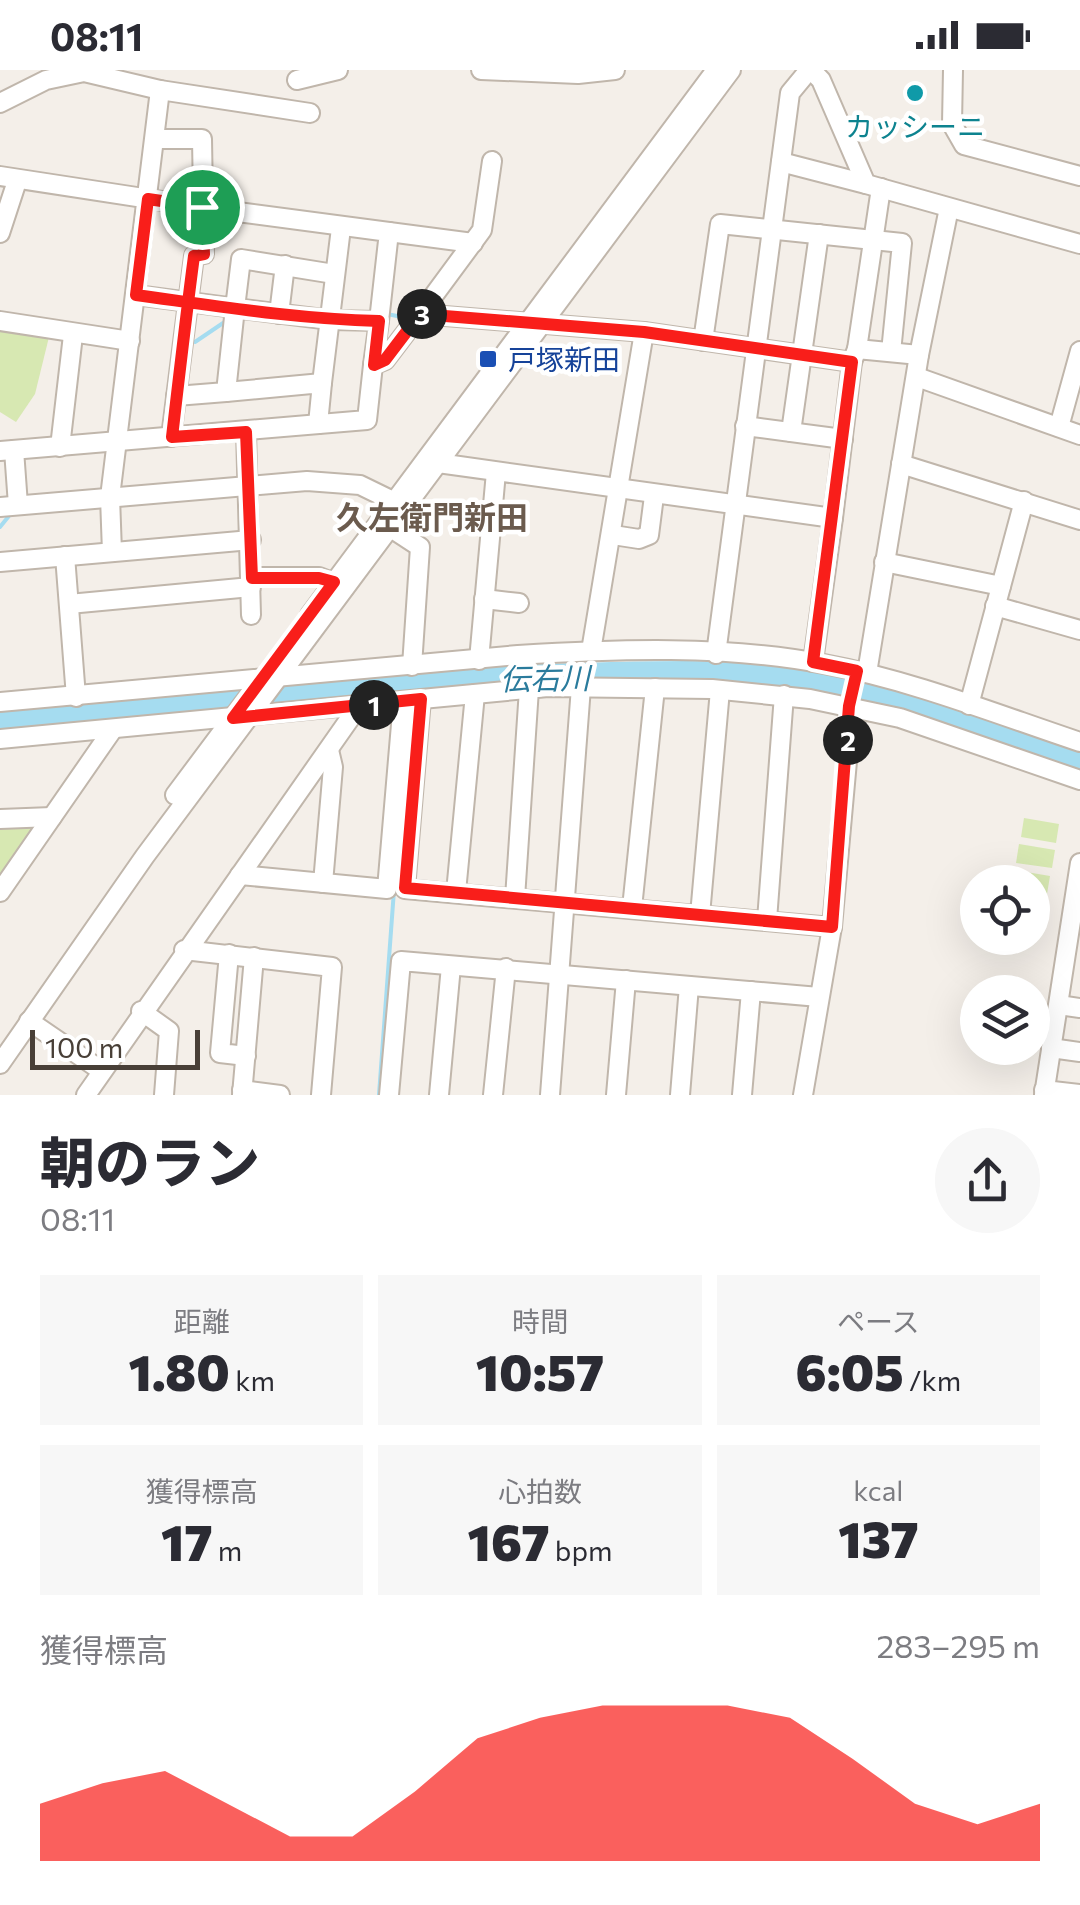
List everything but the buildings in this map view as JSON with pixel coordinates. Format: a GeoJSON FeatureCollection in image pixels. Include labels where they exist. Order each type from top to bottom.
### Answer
{"type":"FeatureCollection","features":[{"type":"Feature","properties":{"kind":"street"},"geometry":{"type":"LineString","coordinates":[[298,80],[338,70]]}},
{"type":"Feature","properties":{"kind":"street"},"geometry":{"type":"LineString","coordinates":[[480,70],[578,74],[616,70]]}},
{"type":"Feature","properties":{"kind":"street"},"geometry":{"type":"LineString","coordinates":[[340,585],[391,528],[400,504],[438,463],[716,70]]}},
{"type":"Feature","properties":{"kind":"street"},"geometry":{"type":"LineString","coordinates":[[0,1042],[535,323],[731,70]]}},
{"type":"Feature","properties":{"kind":"street"},"geometry":{"type":"LineString","coordinates":[[716,654],[790,93],[810,70],[820,80],[874,186],[813,662]]}},
{"type":"Feature","properties":{"kind":"street"},"geometry":{"type":"LineString","coordinates":[[953,70],[952,124],[964,145],[1080,176]]}},
{"type":"Feature","properties":{"kind":"street"},"geometry":{"type":"LineString","coordinates":[[0,103],[46,80],[84,71],[160,90],[310,113]]}},
{"type":"Feature","properties":{"kind":"street"},"geometry":{"type":"LineString","coordinates":[[112,552],[110,497],[160,90]]}},
{"type":"Feature","properties":{"kind":"street"},"geometry":{"type":"LineString","coordinates":[[155,139],[202,139],[204,254],[194,256],[172,437]]}},
{"type":"Feature","properties":{"kind":"street"},"geometry":{"type":"LineString","coordinates":[[374,365],[385,360],[482,230],[492,160]]}},
{"type":"Feature","properties":{"kind":"street"},"geometry":{"type":"LineString","coordinates":[[781,162],[1080,244]]}},
{"type":"Feature","properties":{"kind":"street"},"geometry":{"type":"LineString","coordinates":[[0,233],[8,178],[202,207]]}},
{"type":"Feature","properties":{"kind":"street"},"geometry":{"type":"LineString","coordinates":[[803,1095],[832,927],[850,706],[862,672],[884,562],[918,355],[949,208]]}},
{"type":"Feature","properties":{"kind":"street"},"geometry":{"type":"LineString","coordinates":[[230,211],[473,243]]}},
{"type":"Feature","properties":{"kind":"street"},"geometry":{"type":"LineString","coordinates":[[702,341],[720,224],[902,243],[891,352]]}},
{"type":"Feature","properties":{"kind":"street"},"geometry":{"type":"LineString","coordinates":[[318,424],[341,228]]}},
{"type":"Feature","properties":{"kind":"street"},"geometry":{"type":"LineString","coordinates":[[389,232],[367,420],[7,450],[9,506],[307,481],[360,485],[400,504]]}},
{"type":"Feature","properties":{"kind":"street"},"geometry":{"type":"LineString","coordinates":[[791,432],[819,234]]}},
{"type":"Feature","properties":{"kind":"street"},"geometry":{"type":"LineString","coordinates":[[226,392],[241,260],[334,274]]}},
{"type":"Feature","properties":{"kind":"street"},"geometry":{"type":"LineString","coordinates":[[279,314],[285,265]]}},
{"type":"Feature","properties":{"kind":"street"},"geometry":{"type":"LineString","coordinates":[[136,295],[331,320],[379,321]]}},
{"type":"Feature","properties":{"kind":"street"},"geometry":{"type":"LineString","coordinates":[[420,314],[644,332],[802,355],[918,355]]}},
{"type":"Feature","properties":{"kind":"street"},"geometry":{"type":"LineString","coordinates":[[0,320],[73,335],[130,341]]}},
{"type":"Feature","properties":{"kind":"street"},"geometry":{"type":"LineString","coordinates":[[592,651],[644,332]]}},
{"type":"Feature","properties":{"kind":"street"},"geometry":{"type":"LineString","coordinates":[[60,447],[73,335]]}},
{"type":"Feature","properties":{"kind":"street"},"geometry":{"type":"LineString","coordinates":[[1059,427],[1080,351]]}},
{"type":"Feature","properties":{"kind":"street"},"geometry":{"type":"LineString","coordinates":[[917,378],[1080,435]]}},
{"type":"Feature","properties":{"kind":"street"},"geometry":{"type":"LineString","coordinates":[[176,396],[322,384]]}},
{"type":"Feature","properties":{"kind":"street"},"geometry":{"type":"LineString","coordinates":[[745,426],[843,439]]}},
{"type":"Feature","properties":{"kind":"street"},"geometry":{"type":"LineString","coordinates":[[246,432],[251,615]]}},
{"type":"Feature","properties":{"kind":"street"},"geometry":{"type":"LineString","coordinates":[[438,463],[833,518]]}},
{"type":"Feature","properties":{"kind":"street"},"geometry":{"type":"LineString","coordinates":[[901,464],[1080,520]]}},
{"type":"Feature","properties":{"kind":"street"},"geometry":{"type":"LineString","coordinates":[[478,660],[496,472]]}},
{"type":"Feature","properties":{"kind":"street"},"geometry":{"type":"LineString","coordinates":[[613,535],[639,539],[650,534],[654,496]]}},
{"type":"Feature","properties":{"kind":"street"},"geometry":{"type":"LineString","coordinates":[[968,705],[1024,501]]}},
{"type":"Feature","properties":{"kind":"street"},"geometry":{"type":"LineString","coordinates":[[391,528],[420,547],[412,666]]}},
{"type":"Feature","properties":{"kind":"street"},"geometry":{"type":"LineString","coordinates":[[0,562],[251,540]]}},
{"type":"Feature","properties":{"kind":"street"},"geometry":{"type":"LineString","coordinates":[[65,556],[76,697]]}},
{"type":"Feature","properties":{"kind":"street"},"geometry":{"type":"LineString","coordinates":[[884,562],[1001,586]]}},
{"type":"Feature","properties":{"kind":"street"},"geometry":{"type":"LineString","coordinates":[[70,604],[252,582],[319,578],[340,585]]}},
{"type":"Feature","properties":{"kind":"street"},"geometry":{"type":"LineString","coordinates":[[484,599],[519,603]]}},
{"type":"Feature","properties":{"kind":"street"},"geometry":{"type":"LineString","coordinates":[[996,606],[1080,630]]}},
{"type":"Feature","properties":{"kind":"street"},"geometry":{"type":"LineString","coordinates":[[0,702],[592,651],[716,654],[813,662],[862,672],[1080,742]]}},
{"type":"Feature","properties":{"kind":"street"},"geometry":{"type":"LineString","coordinates":[[550,1095],[581,687]]}},
{"type":"Feature","properties":{"kind":"street"},"geometry":{"type":"LineString","coordinates":[[632,908],[655,688]]}},
{"type":"Feature","properties":{"kind":"street"},"geometry":{"type":"LineString","coordinates":[[0,739],[245,712],[358,707],[529,689],[720,690],[850,706],[900,718],[1080,780]]}},
{"type":"Feature","properties":{"kind":"street"},"geometry":{"type":"LineString","coordinates":[[515,898],[529,689]]}},
{"type":"Feature","properties":{"kind":"street"},"geometry":{"type":"LineString","coordinates":[[700,915],[720,690]]}},
{"type":"Feature","properties":{"kind":"street"},"geometry":{"type":"LineString","coordinates":[[456,892],[475,694]]}},
{"type":"Feature","properties":{"kind":"street"},"geometry":{"type":"LineString","coordinates":[[767,920],[784,696]]}},
{"type":"Feature","properties":{"kind":"street"},"geometry":{"type":"LineString","coordinates":[[412,700],[405,888],[832,927]]}},
{"type":"Feature","properties":{"kind":"street"},"geometry":{"type":"LineString","coordinates":[[240,875],[387,888],[412,700]]}},
{"type":"Feature","properties":{"kind":"street"},"geometry":{"type":"LineString","coordinates":[[86,1095],[141,1011],[358,707]]}},
{"type":"Feature","properties":{"kind":"street"},"geometry":{"type":"LineString","coordinates":[[0,1064],[245,712]]}},
{"type":"Feature","properties":{"kind":"street"},"geometry":{"type":"LineString","coordinates":[[0,892],[113,729]]}},
{"type":"Feature","properties":{"kind":"street"},"geometry":{"type":"LineString","coordinates":[[323,883],[333,767],[329,750]]}},
{"type":"Feature","properties":{"kind":"street"},"geometry":{"type":"LineString","coordinates":[[0,819],[52,817]]}},
{"type":"Feature","properties":{"kind":"street"},"geometry":{"type":"LineString","coordinates":[[1080,863],[1072,961],[1044,1092],[1080,1094]]}},
{"type":"Feature","properties":{"kind":"street"},"geometry":{"type":"LineString","coordinates":[[184,950],[332,967],[321,1095]]}},
{"type":"Feature","properties":{"kind":"street"},"geometry":{"type":"LineString","coordinates":[[229,954],[220,1052],[246,1056]]}},
{"type":"Feature","properties":{"kind":"street"},"geometry":{"type":"LineString","coordinates":[[254,957],[242,1093],[280,1095]]}},
{"type":"Feature","properties":{"kind":"street"},"geometry":{"type":"LineString","coordinates":[[388,1095],[400,961],[819,997]]}},
{"type":"Feature","properties":{"kind":"street"},"geometry":{"type":"LineString","coordinates":[[438,1095],[451,966]]}},
{"type":"Feature","properties":{"kind":"street"},"geometry":{"type":"LineString","coordinates":[[493,1095],[506,968]]}},
{"type":"Feature","properties":{"kind":"street"},"geometry":{"type":"LineString","coordinates":[[616,1095],[626,980]]}},
{"type":"Feature","properties":{"kind":"street"},"geometry":{"type":"LineString","coordinates":[[680,1095],[689,986]]}},
{"type":"Feature","properties":{"kind":"street"},"geometry":{"type":"LineString","coordinates":[[742,1095],[751,991]]}},
{"type":"Feature","properties":{"kind":"street"},"geometry":{"type":"LineString","coordinates":[[1060,1004],[1080,1008]]}},
{"type":"Feature","properties":{"kind":"street"},"geometry":{"type":"LineString","coordinates":[[141,1011],[169,1031],[164,1095]]}},
{"type":"Feature","properties":{"kind":"street"},"geometry":{"type":"LineString","coordinates":[[28,1021],[102,1070]]}},
{"type":"Feature","properties":{"kind":"street"},"geometry":{"type":"LineString","coordinates":[[1051,1048],[1080,1052]]}},
{"type":"Feature","properties":{"kind":"green space"},"geometry":{"type":"Polygon","coordinates":[[[0,330],[49,337],[35,394],[16,422],[0,412],[0,330]]]}},
{"type":"Feature","properties":{"kind":"green space"},"geometry":{"type":"Polygon","coordinates":[[[1024,818],[1059,824],[1056,843],[1021,837],[1024,818]]]}},
{"type":"Feature","properties":{"kind":"green space"},"geometry":{"type":"Polygon","coordinates":[[[31,822],[34,828],[0,877],[0,825],[31,822]]]}},
{"type":"Feature","properties":{"kind":"green space"},"geometry":{"type":"Polygon","coordinates":[[[1019,844],[1055,850],[1052,868],[1016,863],[1019,844]]]}},
{"type":"Feature","properties":{"kind":"waterway"},"geometry":{"type":"LineString","coordinates":[[387,314],[407,318]]}},
{"type":"Feature","properties":{"kind":"waterway"},"geometry":{"type":"LineString","coordinates":[[195,342],[229,319]]}},
{"type":"Feature","properties":{"kind":"waterway"},"geometry":{"type":"LineString","coordinates":[[0,527],[13,511]]}},
{"type":"Feature","properties":{"kind":"waterway","name":"伝右川"},"geometry":{"type":"LineString","coordinates":[[0,719],[432,680],[576,673],[728,672],[818,681],[885,696],[1080,760]]}},
{"type":"Feature","properties":{"kind":"waterway"},"geometry":{"type":"LineString","coordinates":[[412,690],[413,680]]}},
{"type":"Feature","properties":{"kind":"waterway"},"geometry":{"type":"LineString","coordinates":[[409,737],[412,706]]}},
{"type":"Feature","properties":{"kind":"waterway"},"geometry":{"type":"LineString","coordinates":[[379,1095],[394,890]]}},
{"type":"Feature","properties":{"kind":"place","name":"カッシーニ"},"geometry":{"type":"Point","coordinates":[915,93]}},
{"type":"Feature","properties":{"kind":"place","name":"戸塚新田"},"geometry":{"type":"Point","coordinates":[488,359]}},
{"type":"Feature","properties":{"kind":"district","name":"久左衛門新田"},"geometry":{"type":"Point","coordinates":[432,516]}},
{"type":"Feature","properties":{"kind":"route"},"geometry":{"type":"LineString","coordinates":[[202,207],[148,199],[136,295],[188,302],[235,308],[279,314],[331,320],[379,321],[374,365],[385,360],[420,314],[644,332],[852,362],[813,662],[857,671],[849,706],[832,927],[405,888],[421,699],[233,718],[334,582],[319,578],[252,578],[246,432],[172,437],[176,396],[188,302],[194,256],[204,254],[202,207]]}}]}
